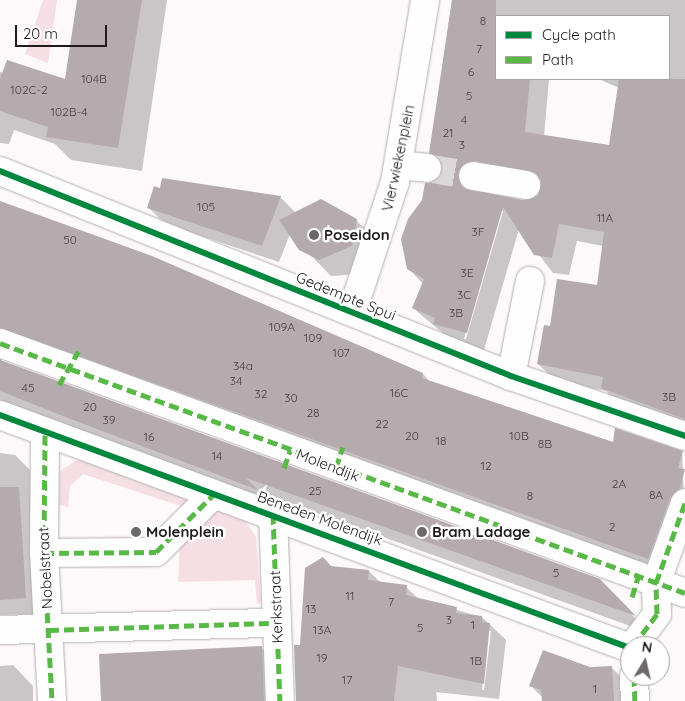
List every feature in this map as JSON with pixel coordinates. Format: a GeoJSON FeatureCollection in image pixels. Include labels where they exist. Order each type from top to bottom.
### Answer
{"type":"FeatureCollection","features":[{"type":"Feature","properties":{"kind":"street","name":"Vierwiekenplein"},"geometry":{"type":"LineString","coordinates":[[352,312],[401,158],[425,0]]}},
{"type":"Feature","properties":{"kind":"street"},"geometry":{"type":"LineString","coordinates":[[401,158],[427,168]]}},
{"type":"Feature","properties":{"kind":"street","name":"Gedempte Spui"},"geometry":{"type":"LineString","coordinates":[[0,171],[511,376],[685,436]]}},
{"type":"Feature","properties":{"kind":"street"},"geometry":{"type":"LineString","coordinates":[[473,176],[526,185]]}},
{"type":"Feature","properties":{"kind":"street"},"geometry":{"type":"LineString","coordinates":[[511,376],[530,281]]}},
{"type":"Feature","properties":{"kind":"street","name":"Molendijk"},"geometry":{"type":"LineString","coordinates":[[0,343],[70,369],[287,459],[340,458],[642,586],[685,593]]}},
{"type":"Feature","properties":{"kind":"street","name":"Beneden Molendijk"},"geometry":{"type":"LineString","coordinates":[[0,415],[46,435],[213,495],[273,514],[620,643]]}},
{"type":"Feature","properties":{"kind":"street","name":"Nobelstraat"},"geometry":{"type":"LineString","coordinates":[[46,435],[44,553],[52,701]]}},
{"type":"Feature","properties":{"kind":"street"},"geometry":{"type":"LineString","coordinates":[[44,553],[156,552],[213,495]]}},
{"type":"Feature","properties":{"kind":"street"},"geometry":{"type":"LineString","coordinates":[[640,636],[657,614],[642,586],[685,502]]}},
{"type":"Feature","properties":{"kind":"street","name":"Kerkstraat"},"geometry":{"type":"LineString","coordinates":[[273,514],[280,701]]}},
{"type":"Feature","properties":{"kind":"street"},"geometry":{"type":"LineString","coordinates":[[0,630],[276,623]]}},
{"type":"Feature","properties":{"kind":"street"},"geometry":{"type":"LineString","coordinates":[[634,686],[635,701]]}},
{"type":"Feature","properties":{"kind":"shaded area"},"geometry":{"type":"Polygon","coordinates":[[[43,0],[57,0],[48,63],[25,54],[43,0]]]}},
{"type":"Feature","properties":{"kind":"shaded area"},"geometry":{"type":"Polygon","coordinates":[[[77,460],[88,461],[198,500],[184,507],[83,474],[70,486],[68,507],[59,505],[60,471],[77,460]]]}},
{"type":"Feature","properties":{"kind":"shaded area"},"geometry":{"type":"Polygon","coordinates":[[[221,508],[242,516],[256,537],[261,603],[257,604],[255,580],[178,582],[180,544],[189,537],[201,537],[204,517],[221,508]]]}},
{"type":"Feature","properties":{"kind":"building"},"geometry":{"type":"Polygon","coordinates":[[[77,0],[142,0],[118,148],[46,137],[48,127],[0,111],[0,79],[7,60],[65,79],[77,0]]]}},
{"type":"Feature","properties":{"kind":"building"},"geometry":{"type":"Polygon","coordinates":[[[452,0],[496,0],[495,80],[530,80],[525,132],[609,145],[619,80],[685,79],[685,419],[601,388],[603,377],[537,364],[544,325],[550,326],[557,279],[597,285],[604,232],[559,224],[552,258],[534,255],[503,207],[467,333],[433,324],[435,318],[412,308],[424,279],[407,269],[401,239],[408,219],[422,200],[425,183],[434,182],[442,170],[441,161],[429,153],[452,0]],[[475,161],[467,162],[458,173],[463,188],[523,200],[538,195],[541,180],[536,173],[475,161]]]}},
{"type":"Feature","properties":{"kind":"building"},"geometry":{"type":"Polygon","coordinates":[[[162,178],[281,196],[262,246],[147,208],[154,186],[160,188],[162,178]]]}},
{"type":"Feature","properties":{"kind":"building"},"geometry":{"type":"Polygon","coordinates":[[[321,199],[357,219],[352,246],[319,260],[299,250],[279,220],[321,199]]]}},
{"type":"Feature","properties":{"kind":"building"},"geometry":{"type":"Polygon","coordinates":[[[0,201],[152,256],[423,373],[422,378],[613,442],[615,428],[683,451],[678,468],[685,469],[680,488],[670,498],[648,559],[0,328],[0,201]]]}},
{"type":"Feature","properties":{"kind":"building"},"geometry":{"type":"Polygon","coordinates":[[[0,360],[600,579],[636,616],[246,478],[258,490],[0,391],[0,360]]]}},
{"type":"Feature","properties":{"kind":"building"},"geometry":{"type":"Polygon","coordinates":[[[0,487],[19,487],[26,598],[0,600],[0,487]]]}},
{"type":"Feature","properties":{"kind":"building"},"geometry":{"type":"Polygon","coordinates":[[[323,557],[331,566],[369,570],[368,580],[407,585],[406,595],[457,607],[456,613],[482,616],[482,622],[490,623],[484,684],[398,666],[394,701],[296,701],[294,645],[300,645],[305,568],[323,557]]]}},
{"type":"Feature","properties":{"kind":"building"},"geometry":{"type":"Polygon","coordinates":[[[262,646],[264,701],[101,701],[99,654],[262,646]]]}},
{"type":"Feature","properties":{"kind":"building"},"geometry":{"type":"Polygon","coordinates":[[[543,650],[590,667],[612,666],[614,701],[542,701],[541,690],[529,686],[543,650]]]}},
{"type":"Feature","properties":{"kind":"tunnel"},"geometry":{"type":"LineString","coordinates":[[427,168],[473,176]]}},
{"type":"Feature","properties":{"kind":"marked path"},"geometry":{"type":"LineString","coordinates":[[0,343],[685,593]]}},
{"type":"Feature","properties":{"kind":"marked path"},"geometry":{"type":"LineString","coordinates":[[59,385],[79,351]]}},
{"type":"Feature","properties":{"kind":"marked path"},"geometry":{"type":"LineString","coordinates":[[45,435],[44,553],[52,701]]}},
{"type":"Feature","properties":{"kind":"marked path"},"geometry":{"type":"LineString","coordinates":[[336,468],[343,447]]}},
{"type":"Feature","properties":{"kind":"marked path"},"geometry":{"type":"LineString","coordinates":[[284,468],[290,451]]}},
{"type":"Feature","properties":{"kind":"marked path"},"geometry":{"type":"LineString","coordinates":[[44,553],[156,552],[213,495]]}},
{"type":"Feature","properties":{"kind":"marked path"},"geometry":{"type":"LineString","coordinates":[[640,636],[657,614],[656,583],[685,503]]}},
{"type":"Feature","properties":{"kind":"marked path"},"geometry":{"type":"LineString","coordinates":[[273,514],[280,701]]}},
{"type":"Feature","properties":{"kind":"marked path"},"geometry":{"type":"LineString","coordinates":[[632,597],[638,577]]}},
{"type":"Feature","properties":{"kind":"marked path"},"geometry":{"type":"LineString","coordinates":[[49,630],[276,623]]}},
{"type":"Feature","properties":{"kind":"marked path"},"geometry":{"type":"LineString","coordinates":[[634,686],[635,701]]}},
{"type":"Feature","properties":{"kind":"cycle path"},"geometry":{"type":"LineString","coordinates":[[0,171],[511,376],[685,436]]}},
{"type":"Feature","properties":{"kind":"cycle path"},"geometry":{"type":"LineString","coordinates":[[0,415],[620,644]]}},
{"type":"Feature","properties":{"kind":"place","name":"Poseidon"},"geometry":{"type":"Point","coordinates":[314,235]}},
{"type":"Feature","properties":{"kind":"place","name":"Molenplein"},"geometry":{"type":"Point","coordinates":[136,532]}},
{"type":"Feature","properties":{"kind":"place","name":"Bram Ladage"},"geometry":{"type":"Point","coordinates":[422,532]}}]}
